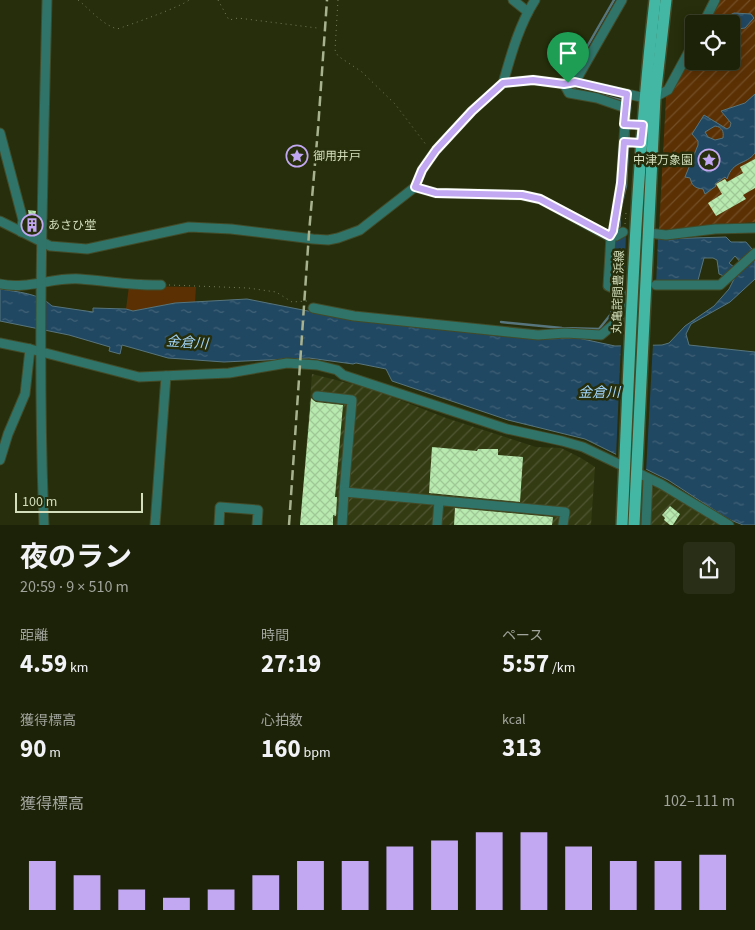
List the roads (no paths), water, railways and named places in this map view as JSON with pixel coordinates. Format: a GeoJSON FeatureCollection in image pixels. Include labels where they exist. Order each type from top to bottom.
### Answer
{"type":"FeatureCollection","features":[{"type":"Feature","properties":{"kind":"main road","name":"丸亀詫間豊浜線"},"geometry":{"type":"LineString","coordinates":[[622,525],[631,467],[648,234],[650,97],[655,0]]}},
{"type":"Feature","properties":{"kind":"main road","name":"丸亀詫間豊浜線"},"geometry":{"type":"LineString","coordinates":[[634,525],[621,234],[632,124],[650,97],[666,0]]}},
{"type":"Feature","properties":{"kind":"street"},"geometry":{"type":"LineString","coordinates":[[44,525],[40,329],[47,0]]}},
{"type":"Feature","properties":{"kind":"street"},"geometry":{"type":"LineString","coordinates":[[513,0],[528,12]]}},
{"type":"Feature","properties":{"kind":"street"},"geometry":{"type":"LineString","coordinates":[[0,221],[50,246],[87,249],[189,227],[231,228],[328,240],[348,235],[360,230],[415,187],[422,170],[432,155],[472,111],[503,83],[511,55],[528,12],[535,0]]}},
{"type":"Feature","properties":{"kind":"street"},"geometry":{"type":"LineString","coordinates":[[622,0],[570,83],[569,93],[626,101],[650,97],[668,90],[685,59]]}},
{"type":"Feature","properties":{"kind":"street"},"geometry":{"type":"LineString","coordinates":[[708,15],[715,0]]}},
{"type":"Feature","properties":{"kind":"street"},"geometry":{"type":"LineString","coordinates":[[503,83],[533,80],[570,83],[626,101]]}},
{"type":"Feature","properties":{"kind":"street"},"geometry":{"type":"LineString","coordinates":[[621,234],[613,231],[632,124],[626,101]]}},
{"type":"Feature","properties":{"kind":"street"},"geometry":{"type":"LineString","coordinates":[[0,134],[23,220],[22,232]]}},
{"type":"Feature","properties":{"kind":"street"},"geometry":{"type":"LineString","coordinates":[[415,187],[436,193],[522,195],[540,199],[591,225],[621,234]]}},
{"type":"Feature","properties":{"kind":"street"},"geometry":{"type":"LineString","coordinates":[[648,234],[666,235],[715,229],[755,228]]}},
{"type":"Feature","properties":{"kind":"street"},"geometry":{"type":"LineString","coordinates":[[312,304],[354,316],[538,335],[565,333],[600,335],[618,320],[621,292],[608,286],[621,234]]}},
{"type":"Feature","properties":{"kind":"street"},"geometry":{"type":"LineString","coordinates":[[656,285],[720,285],[755,253]]}},
{"type":"Feature","properties":{"kind":"street"},"geometry":{"type":"LineString","coordinates":[[0,284],[41,287],[47,282],[79,279],[141,286],[161,285]]}},
{"type":"Feature","properties":{"kind":"street"},"geometry":{"type":"LineString","coordinates":[[0,343],[40,351],[139,377],[229,373],[287,363],[317,365],[337,370],[342,375],[507,429],[582,447],[631,467],[729,525]]}},
{"type":"Feature","properties":{"kind":"street"},"geometry":{"type":"LineString","coordinates":[[0,460],[8,434],[25,394],[30,349]]}},
{"type":"Feature","properties":{"kind":"street"},"geometry":{"type":"LineString","coordinates":[[155,525],[166,376]]}},
{"type":"Feature","properties":{"kind":"street"},"geometry":{"type":"LineString","coordinates":[[317,396],[352,400],[342,525]]}},
{"type":"Feature","properties":{"kind":"street"},"geometry":{"type":"LineString","coordinates":[[646,525],[648,478]]}},
{"type":"Feature","properties":{"kind":"street"},"geometry":{"type":"LineString","coordinates":[[344,492],[565,512],[564,525]]}},
{"type":"Feature","properties":{"kind":"street"},"geometry":{"type":"LineString","coordinates":[[437,525],[439,501]]}},
{"type":"Feature","properties":{"kind":"street"},"geometry":{"type":"LineString","coordinates":[[219,525],[220,508],[258,510],[257,525]]}},
{"type":"Feature","properties":{"kind":"water"},"geometry":{"type":"Polygon","coordinates":[[[734,13],[751,14],[754,18],[745,28],[740,29],[740,15],[730,15],[734,13]]]}},
{"type":"Feature","properties":{"kind":"water"},"geometry":{"type":"Polygon","coordinates":[[[755,94],[755,153],[736,166],[727,179],[725,177],[705,194],[703,189],[694,186],[690,178],[685,177],[698,145],[698,141],[692,134],[704,115],[727,129],[731,123],[721,111],[745,103],[755,94]],[[715,126],[705,132],[708,137],[715,140],[723,138],[722,130],[715,126]]]}},
{"type":"Feature","properties":{"kind":"water"},"geometry":{"type":"Polygon","coordinates":[[[626,235],[659,239],[726,237],[731,242],[746,242],[752,249],[750,251],[752,253],[741,263],[735,256],[729,263],[735,268],[726,277],[719,274],[717,260],[704,258],[697,284],[618,286],[612,280],[613,239],[626,235]]]}},
{"type":"Feature","properties":{"kind":"water","name":"金倉川"},"geometry":{"type":"Polygon","coordinates":[[[755,258],[755,279],[730,302],[691,324],[686,334],[689,345],[755,352],[755,525],[743,525],[728,519],[668,480],[585,439],[508,420],[392,381],[386,369],[356,363],[309,358],[224,362],[168,358],[122,345],[120,354],[109,351],[110,347],[69,335],[0,321],[0,289],[41,298],[52,306],[93,312],[93,308],[133,311],[175,303],[247,299],[313,312],[543,339],[578,338],[615,346],[662,345],[669,343],[685,326],[714,306],[729,289],[737,273],[755,258]]]}},
{"type":"Feature","properties":{"kind":"waterway"},"geometry":{"type":"LineString","coordinates":[[578,90],[575,90],[569,78],[614,0]]}},
{"type":"Feature","properties":{"kind":"waterway"},"geometry":{"type":"LineString","coordinates":[[601,95],[624,101]]}},
{"type":"Feature","properties":{"kind":"waterway"},"geometry":{"type":"LineString","coordinates":[[621,207],[626,186],[629,128]]}},
{"type":"Feature","properties":{"kind":"waterway"},"geometry":{"type":"LineString","coordinates":[[619,232],[620,215]]}},
{"type":"Feature","properties":{"kind":"waterway"},"geometry":{"type":"LineString","coordinates":[[501,322],[562,328],[599,329],[611,314],[615,296]]}},
{"type":"Feature","properties":{"kind":"railway"},"geometry":{"type":"LineString","coordinates":[[289,525],[327,0]]}},
{"type":"Feature","properties":{"kind":"place","name":"御用井戸"},"geometry":{"type":"Point","coordinates":[297,156]}},
{"type":"Feature","properties":{"kind":"place","name":"中津万象園"},"geometry":{"type":"Point","coordinates":[709,160]}},
{"type":"Feature","properties":{"kind":"place","name":"あさひ堂"},"geometry":{"type":"Point","coordinates":[32,225]}}]}
